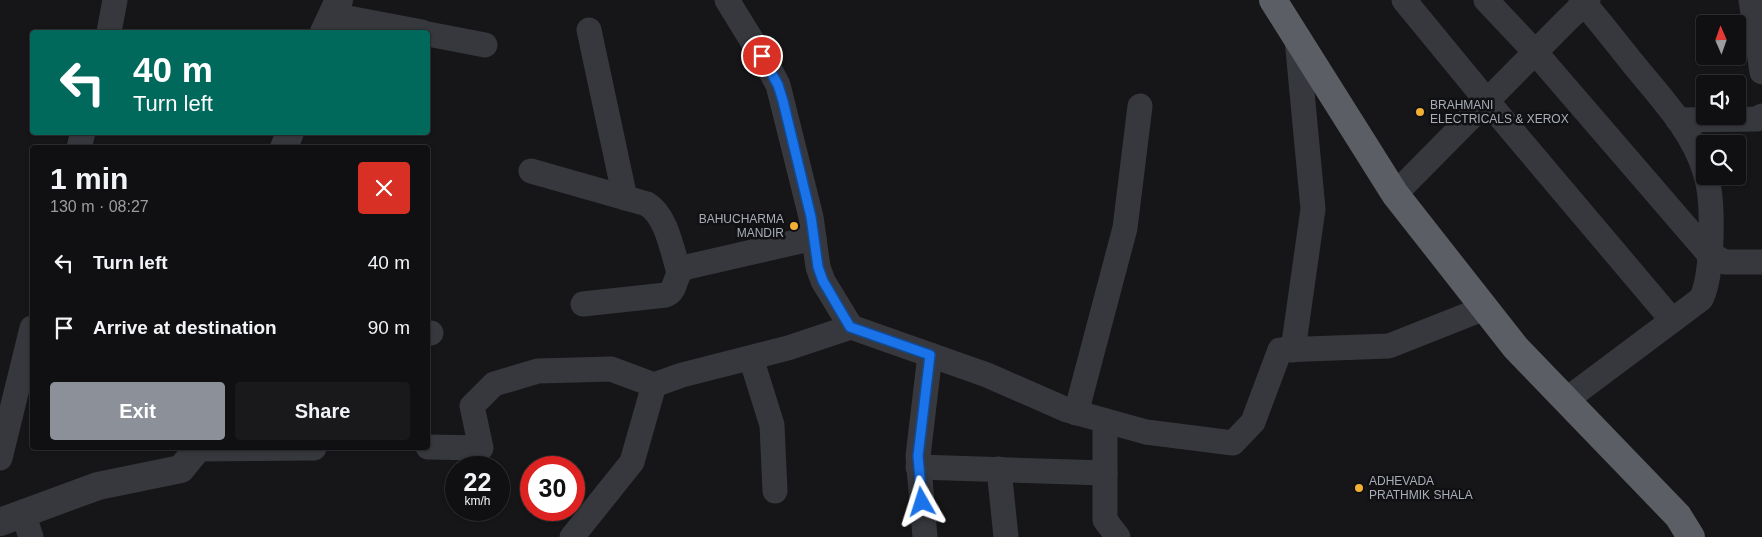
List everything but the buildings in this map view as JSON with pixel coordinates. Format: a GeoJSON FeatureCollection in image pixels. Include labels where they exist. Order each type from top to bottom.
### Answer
{"type":"FeatureCollection","features":[{"type":"Feature","properties":{"kind":"highway"},"geometry":{"type":"LineString","coordinates":[[1273,0],[1395,194],[1516,348],[1678,516],[1692,537]]}},
{"type":"Feature","properties":{"kind":"street"},"geometry":{"type":"LineString","coordinates":[[109,30],[116,0]]}},
{"type":"Feature","properties":{"kind":"street"},"geometry":{"type":"LineString","coordinates":[[727,0],[778,85],[808,203],[818,267],[823,281],[850,327]]}},
{"type":"Feature","properties":{"kind":"street"},"geometry":{"type":"LineString","coordinates":[[1404,0],[1672,320]]}},
{"type":"Feature","properties":{"kind":"street"},"geometry":{"type":"LineString","coordinates":[[1486,0],[1535,52],[1709,254],[1725,262],[1762,262]]}},
{"type":"Feature","properties":{"kind":"street"},"geometry":{"type":"LineString","coordinates":[[1751,0],[1762,72]]}},
{"type":"Feature","properties":{"kind":"street"},"geometry":{"type":"LineString","coordinates":[[1395,194],[1585,1],[1686,130],[1696,149]]}},
{"type":"Feature","properties":{"kind":"street"},"geometry":{"type":"LineString","coordinates":[[332,16],[411,30]]}},
{"type":"Feature","properties":{"kind":"street"},"geometry":{"type":"LineString","coordinates":[[589,30],[625,198]]}},
{"type":"Feature","properties":{"kind":"street"},"geometry":{"type":"LineString","coordinates":[[430,34],[485,45]]}},
{"type":"Feature","properties":{"kind":"street"},"geometry":{"type":"LineString","coordinates":[[1294,350],[1314,209],[1297,40]]}},
{"type":"Feature","properties":{"kind":"street"},"geometry":{"type":"LineString","coordinates":[[1076,413],[1125,228],[1140,106]]}},
{"type":"Feature","properties":{"kind":"street"},"geometry":{"type":"LineString","coordinates":[[1678,120],[1757,119],[1762,116]]}},
{"type":"Feature","properties":{"kind":"street"},"geometry":{"type":"LineString","coordinates":[[530,171],[647,204],[655,209],[661,217],[679,272],[671,292],[582,304]]}},
{"type":"Feature","properties":{"kind":"street"},"geometry":{"type":"LineString","coordinates":[[1566,400],[1701,299],[1705,291],[1712,221],[1709,185]]}},
{"type":"Feature","properties":{"kind":"street"},"geometry":{"type":"LineString","coordinates":[[679,272],[687,267],[814,238]]}},
{"type":"Feature","properties":{"kind":"street"},"geometry":{"type":"LineString","coordinates":[[430,447],[481,448],[472,406],[494,384],[502,381],[538,371],[611,369],[654,384],[788,348],[850,327],[987,375],[1076,413],[1146,432],[1233,443],[1253,422],[1280,350],[1389,346],[1485,308]]}},
{"type":"Feature","properties":{"kind":"street"},"geometry":{"type":"LineString","coordinates":[[0,458],[30,336]]}},
{"type":"Feature","properties":{"kind":"street"},"geometry":{"type":"LineString","coordinates":[[925,537],[918,467],[920,430],[930,355]]}},
{"type":"Feature","properties":{"kind":"street"},"geometry":{"type":"LineString","coordinates":[[750,358],[772,425],[775,491]]}},
{"type":"Feature","properties":{"kind":"street"},"geometry":{"type":"LineString","coordinates":[[572,537],[632,462],[654,384]]}},
{"type":"Feature","properties":{"kind":"street"},"geometry":{"type":"LineString","coordinates":[[1105,421],[1105,520],[1118,537]]}},
{"type":"Feature","properties":{"kind":"street"},"geometry":{"type":"LineString","coordinates":[[18,524],[98,486],[181,469],[195,450]]}},
{"type":"Feature","properties":{"kind":"street"},"geometry":{"type":"LineString","coordinates":[[918,467],[1105,473]]}},
{"type":"Feature","properties":{"kind":"street"},"geometry":{"type":"LineString","coordinates":[[999,469],[1006,537]]}},
{"type":"Feature","properties":{"kind":"place","name":"BRAHMANI ELECTRICALS & XEROX"},"geometry":{"type":"Point","coordinates":[1420,112]}},
{"type":"Feature","properties":{"kind":"place","name":"BAHUCHARMA MANDIR"},"geometry":{"type":"Point","coordinates":[794,226]}},
{"type":"Feature","properties":{"kind":"place","name":"ADHEVADA PRATHMIK SHALA"},"geometry":{"type":"Point","coordinates":[1359,488]}},
{"type":"Feature","properties":{"kind":"route"},"geometry":{"type":"LineString","coordinates":[[762,56],[778,85],[783,101],[811,217],[818,267],[823,281],[850,327],[930,355],[918,456],[922,502]]}}]}
